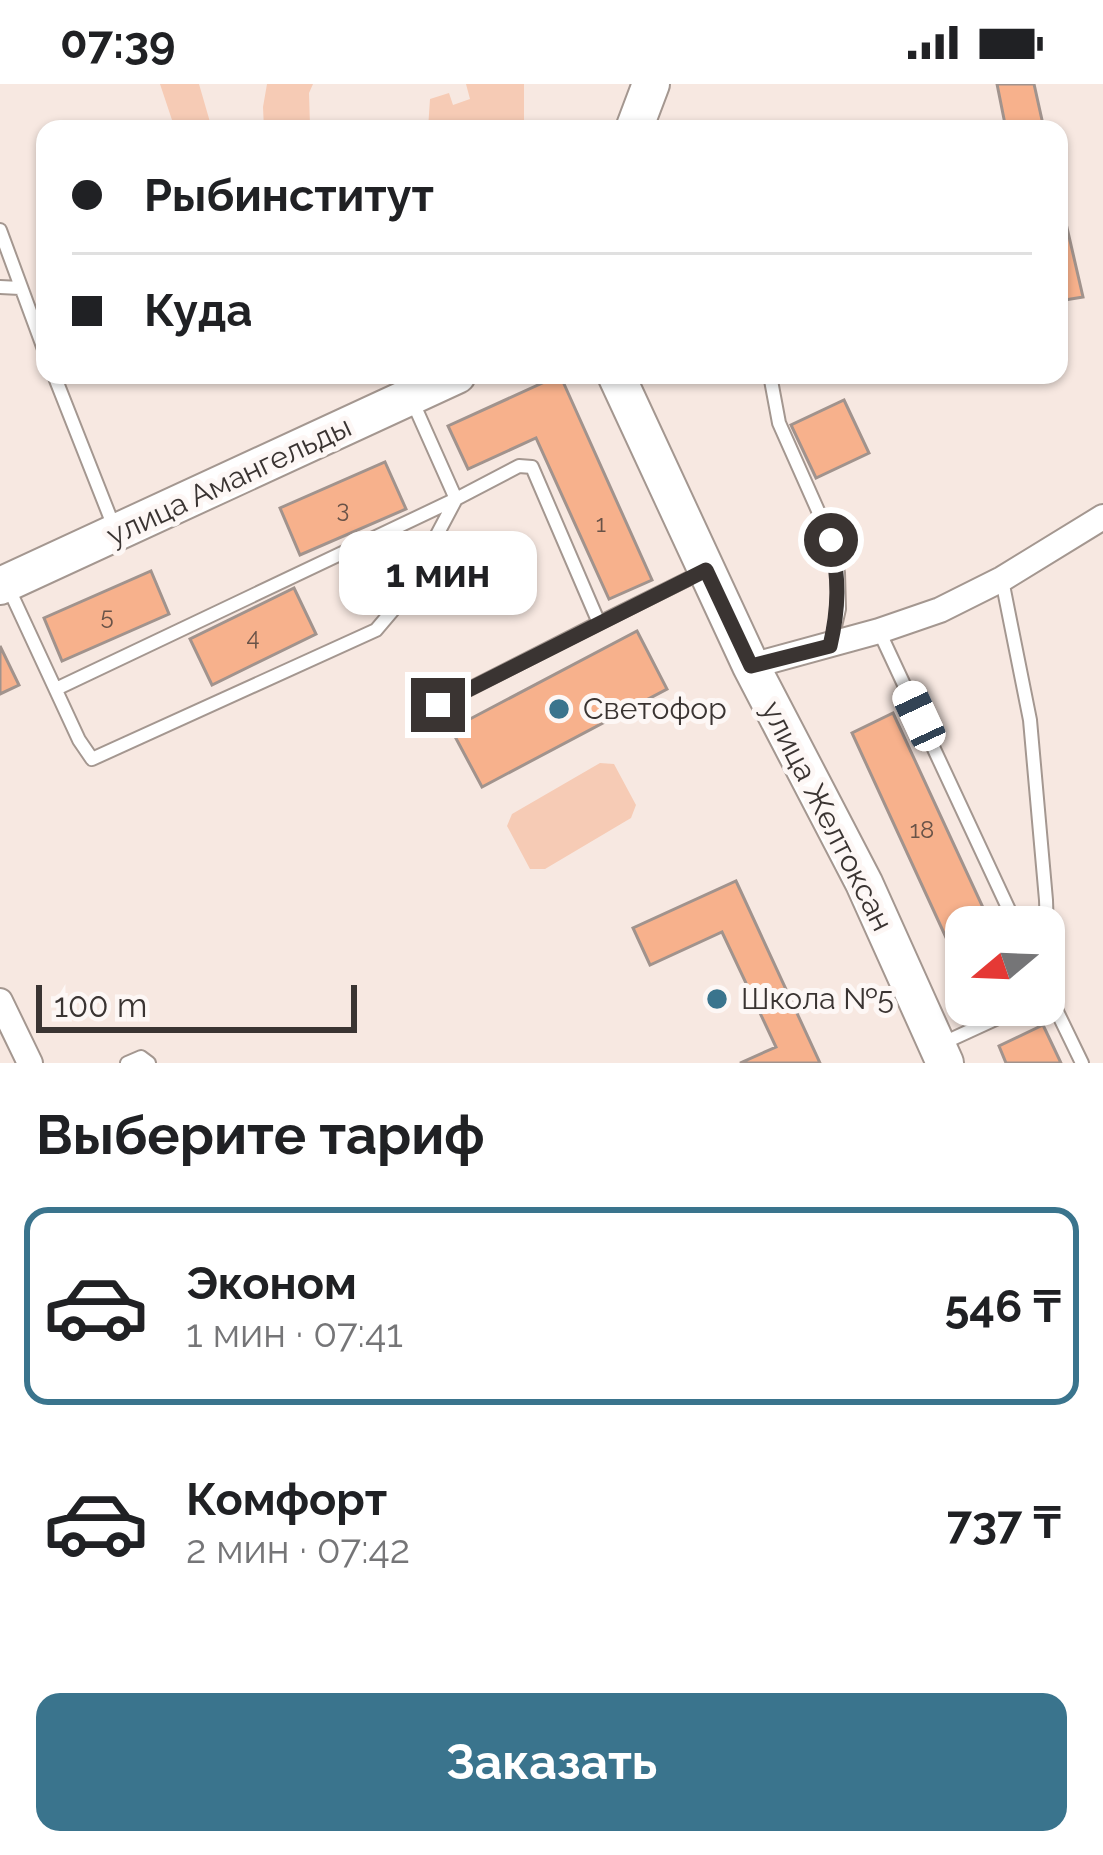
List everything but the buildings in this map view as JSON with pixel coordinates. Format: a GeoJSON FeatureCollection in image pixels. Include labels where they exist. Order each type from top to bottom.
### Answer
{"type":"FeatureCollection","features":[{"type":"Feature","properties":{"kind":"street"},"geometry":{"type":"LineString","coordinates":[[637,120],[651,84]]}},
{"type":"Feature","properties":{"kind":"street","name":"улица Амангельды"},"geometry":{"type":"LineString","coordinates":[[3,584],[439,384]]}},
{"type":"Feature","properties":{"kind":"street","name":"улица Желтоксан"},"geometry":{"type":"LineString","coordinates":[[620,384],[751,666],[864,883],[941,1054]]}},
{"type":"Feature","properties":{"kind":"street"},"geometry":{"type":"LineString","coordinates":[[751,666],[879,632],[940,610],[1100,523]]}},
{"type":"Feature","properties":{"kind":"street"},"geometry":{"type":"LineString","coordinates":[[0,1001],[30,1063]]}},
{"type":"Feature","properties":{"kind":"lane"},"geometry":{"type":"LineString","coordinates":[[0,230],[36,329]]}},
{"type":"Feature","properties":{"kind":"lane"},"geometry":{"type":"LineString","coordinates":[[0,287],[20,288]]}},
{"type":"Feature","properties":{"kind":"lane"},"geometry":{"type":"LineString","coordinates":[[58,384],[116,533]]}},
{"type":"Feature","properties":{"kind":"lane"},"geometry":{"type":"LineString","coordinates":[[772,384],[779,423],[831,540],[839,609],[830,646]]}},
{"type":"Feature","properties":{"kind":"lane"},"geometry":{"type":"LineString","coordinates":[[411,398],[456,499]]}},
{"type":"Feature","properties":{"kind":"lane"},"geometry":{"type":"LineString","coordinates":[[56,689],[519,466],[532,466],[599,623]]}},
{"type":"Feature","properties":{"kind":"lane"},"geometry":{"type":"LineString","coordinates":[[3,584],[92,759],[376,630],[404,597],[456,499]]}},
{"type":"Feature","properties":{"kind":"lane"},"geometry":{"type":"LineString","coordinates":[[438,705],[706,570]]}},
{"type":"Feature","properties":{"kind":"lane"},"geometry":{"type":"LineString","coordinates":[[1002,579],[1030,720],[1046,906]]}},
{"type":"Feature","properties":{"kind":"lane"},"geometry":{"type":"LineString","coordinates":[[879,632],[1007,906]]}},
{"type":"Feature","properties":{"kind":"lane"},"geometry":{"type":"LineString","coordinates":[[941,1054],[990,1026]]}},
{"type":"Feature","properties":{"kind":"lane"},"geometry":{"type":"LineString","coordinates":[[1063,1026],[1082,1063]]}},
{"type":"Feature","properties":{"kind":"lane"},"geometry":{"type":"LineString","coordinates":[[128,1063],[141,1058],[149,1063]]}},
{"type":"Feature","properties":{"kind":"shaded area"},"geometry":{"type":"Polygon","coordinates":[[[160,84],[199,84],[209,120],[172,120],[160,84]]]}},
{"type":"Feature","properties":{"kind":"shaded area"},"geometry":{"type":"Polygon","coordinates":[[[267,84],[313,84],[310,120],[264,120],[267,84]]]}},
{"type":"Feature","properties":{"kind":"shaded area"},"geometry":{"type":"Polygon","coordinates":[[[466,84],[524,84],[524,120],[429,120],[430,99],[449,93],[453,105],[470,99],[466,84]]]}},
{"type":"Feature","properties":{"kind":"shaded area"},"geometry":{"type":"Polygon","coordinates":[[[600,763],[614,764],[636,805],[631,818],[545,869],[530,869],[507,826],[512,814],[600,763]]]}},
{"type":"Feature","properties":{"kind":"place","name":"Светофор"},"geometry":{"type":"Point","coordinates":[559,709]}},
{"type":"Feature","properties":{"kind":"place","name":"Школа №5"},"geometry":{"type":"Point","coordinates":[717,999]}},
{"type":"Feature","properties":{"kind":"route"},"geometry":{"type":"LineString","coordinates":[[438,705],[706,570],[751,666],[830,646],[839,609],[831,540]]}}]}
